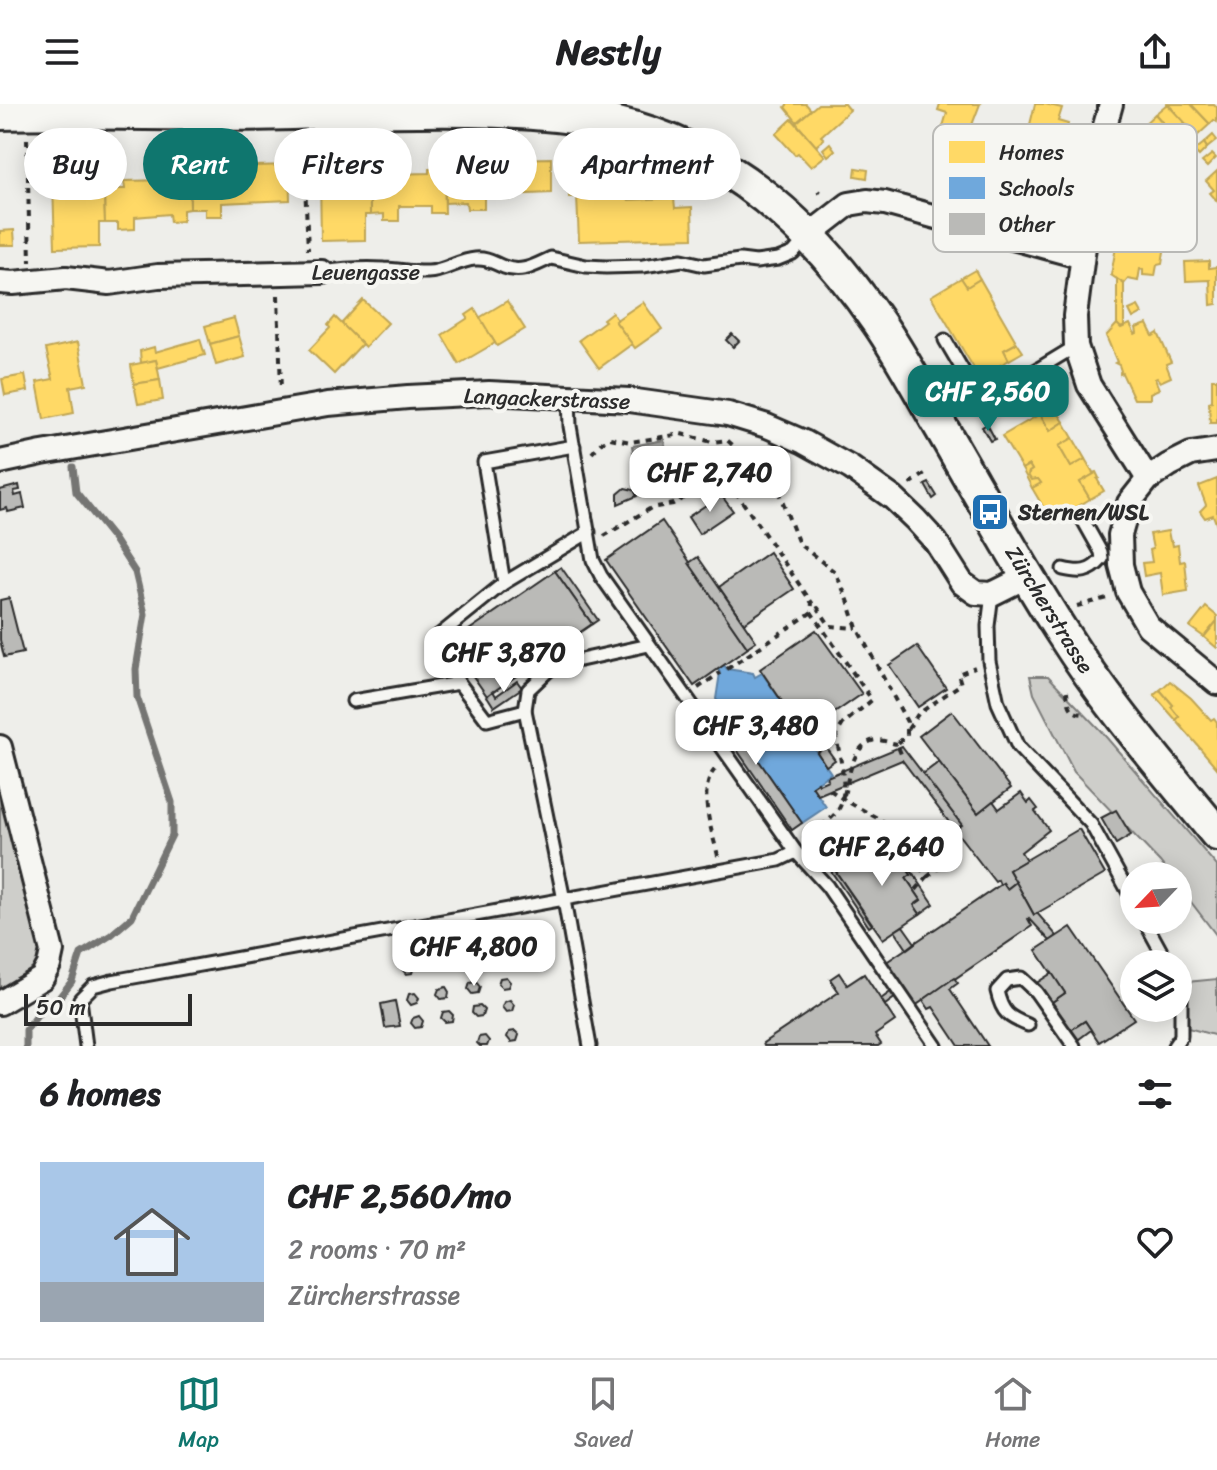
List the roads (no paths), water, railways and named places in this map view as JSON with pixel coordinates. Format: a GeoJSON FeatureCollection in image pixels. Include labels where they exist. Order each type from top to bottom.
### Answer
{"type":"FeatureCollection","features":[{"type":"Feature","properties":{"kind":"main road","name":"Zürcherstrasse"},"geometry":{"type":"LineString","coordinates":[[0,113],[91,111],[307,119],[514,110],[564,113],[618,124],[678,145],[716,163],[776,205],[809,235],[850,284],[878,322],[1062,632],[1109,702],[1217,834]]}},
{"type":"Feature","properties":{"kind":"street"},"geometry":{"type":"LineString","coordinates":[[1105,124],[1111,104]]}},
{"type":"Feature","properties":{"kind":"street"},"geometry":{"type":"LineString","coordinates":[[809,235],[849,204],[867,201],[933,216]]}},
{"type":"Feature","properties":{"kind":"street"},"geometry":{"type":"LineString","coordinates":[[1064,252],[1082,257]]}},
{"type":"Feature","properties":{"kind":"street"},"geometry":{"type":"LineString","coordinates":[[1083,252],[1075,316],[1076,346],[1089,385],[1148,479]]}},
{"type":"Feature","properties":{"kind":"street","name":"Leuengasse"},"geometry":{"type":"LineString","coordinates":[[0,282],[66,278],[109,283],[158,276],[316,272]]}},
{"type":"Feature","properties":{"kind":"street","name":"Langackerstrasse"},"geometry":{"type":"LineString","coordinates":[[0,462],[328,404],[489,393],[629,400],[728,414],[804,442],[851,468],[893,498],[936,542],[962,583],[976,593],[992,594]]}},
{"type":"Feature","properties":{"kind":"street"},"geometry":{"type":"LineString","coordinates":[[1217,450],[1191,454],[1148,479],[1129,503],[1120,535],[1121,565],[1128,592],[1148,626],[1217,683]]}},
{"type":"Feature","properties":{"kind":"street"},"geometry":{"type":"LineString","coordinates":[[992,594],[1028,576]]}},
{"type":"Feature","properties":{"kind":"street"},"geometry":{"type":"LineString","coordinates":[[0,747],[52,951],[42,978],[0,1003]]}},
{"type":"Feature","properties":{"kind":"lane","name":"Leuengasse"},"geometry":{"type":"LineString","coordinates":[[316,272],[380,268],[429,272],[473,259],[490,259],[508,269],[523,270],[551,258],[606,267],[682,260],[704,265],[740,260],[756,262],[793,253],[809,235]]}},
{"type":"Feature","properties":{"kind":"lane"},"geometry":{"type":"LineString","coordinates":[[945,340],[982,403],[1076,346]]}},
{"type":"Feature","properties":{"kind":"lane"},"geometry":{"type":"LineString","coordinates":[[569,397],[570,426],[593,560],[601,576],[794,849],[827,886],[936,1046]]}},
{"type":"Feature","properties":{"kind":"lane"},"geometry":{"type":"LineString","coordinates":[[504,583],[484,462],[574,446]]}},
{"type":"Feature","properties":{"kind":"lane"},"geometry":{"type":"LineString","coordinates":[[1063,569],[1078,573],[1089,571],[1102,559],[1083,520]]}},
{"type":"Feature","properties":{"kind":"lane"},"geometry":{"type":"LineString","coordinates":[[525,710],[487,720],[432,641],[504,583],[590,538]]}},
{"type":"Feature","properties":{"kind":"lane"},"geometry":{"type":"LineString","coordinates":[[992,594],[988,626],[989,661],[998,703],[1018,747],[1091,824],[1120,877]]}},
{"type":"Feature","properties":{"kind":"lane"},"geometry":{"type":"LineString","coordinates":[[590,1046],[525,710],[528,690],[553,666],[649,645]]}},
{"type":"Feature","properties":{"kind":"lane"},"geometry":{"type":"LineString","coordinates":[[353,701],[459,683]]}},
{"type":"Feature","properties":{"kind":"lane"},"geometry":{"type":"LineString","coordinates":[[86,1046],[80,999],[93,986],[779,860],[794,849]]}},
{"type":"Feature","properties":{"kind":"lane"},"geometry":{"type":"LineString","coordinates":[[1028,1025],[1011,1018],[1000,1005],[997,991],[1007,980],[1021,978],[1036,992],[1074,1046]]}},
{"type":"Feature","properties":{"kind":"lane"},"geometry":{"type":"LineString","coordinates":[[1174,1046],[1181,1036],[1181,1022]]}},
{"type":"Feature","properties":{"kind":"waterway"},"geometry":{"type":"LineString","coordinates":[[26,1046],[26,1030],[72,981],[81,954],[132,917],[172,835],[172,802],[137,697],[136,669],[145,614],[135,572],[113,538],[76,492],[73,467]]}},
{"type":"Feature","properties":{"kind":"place","name":"Sternen/WSL"},"geometry":{"type":"Point","coordinates":[990,512]}}]}
